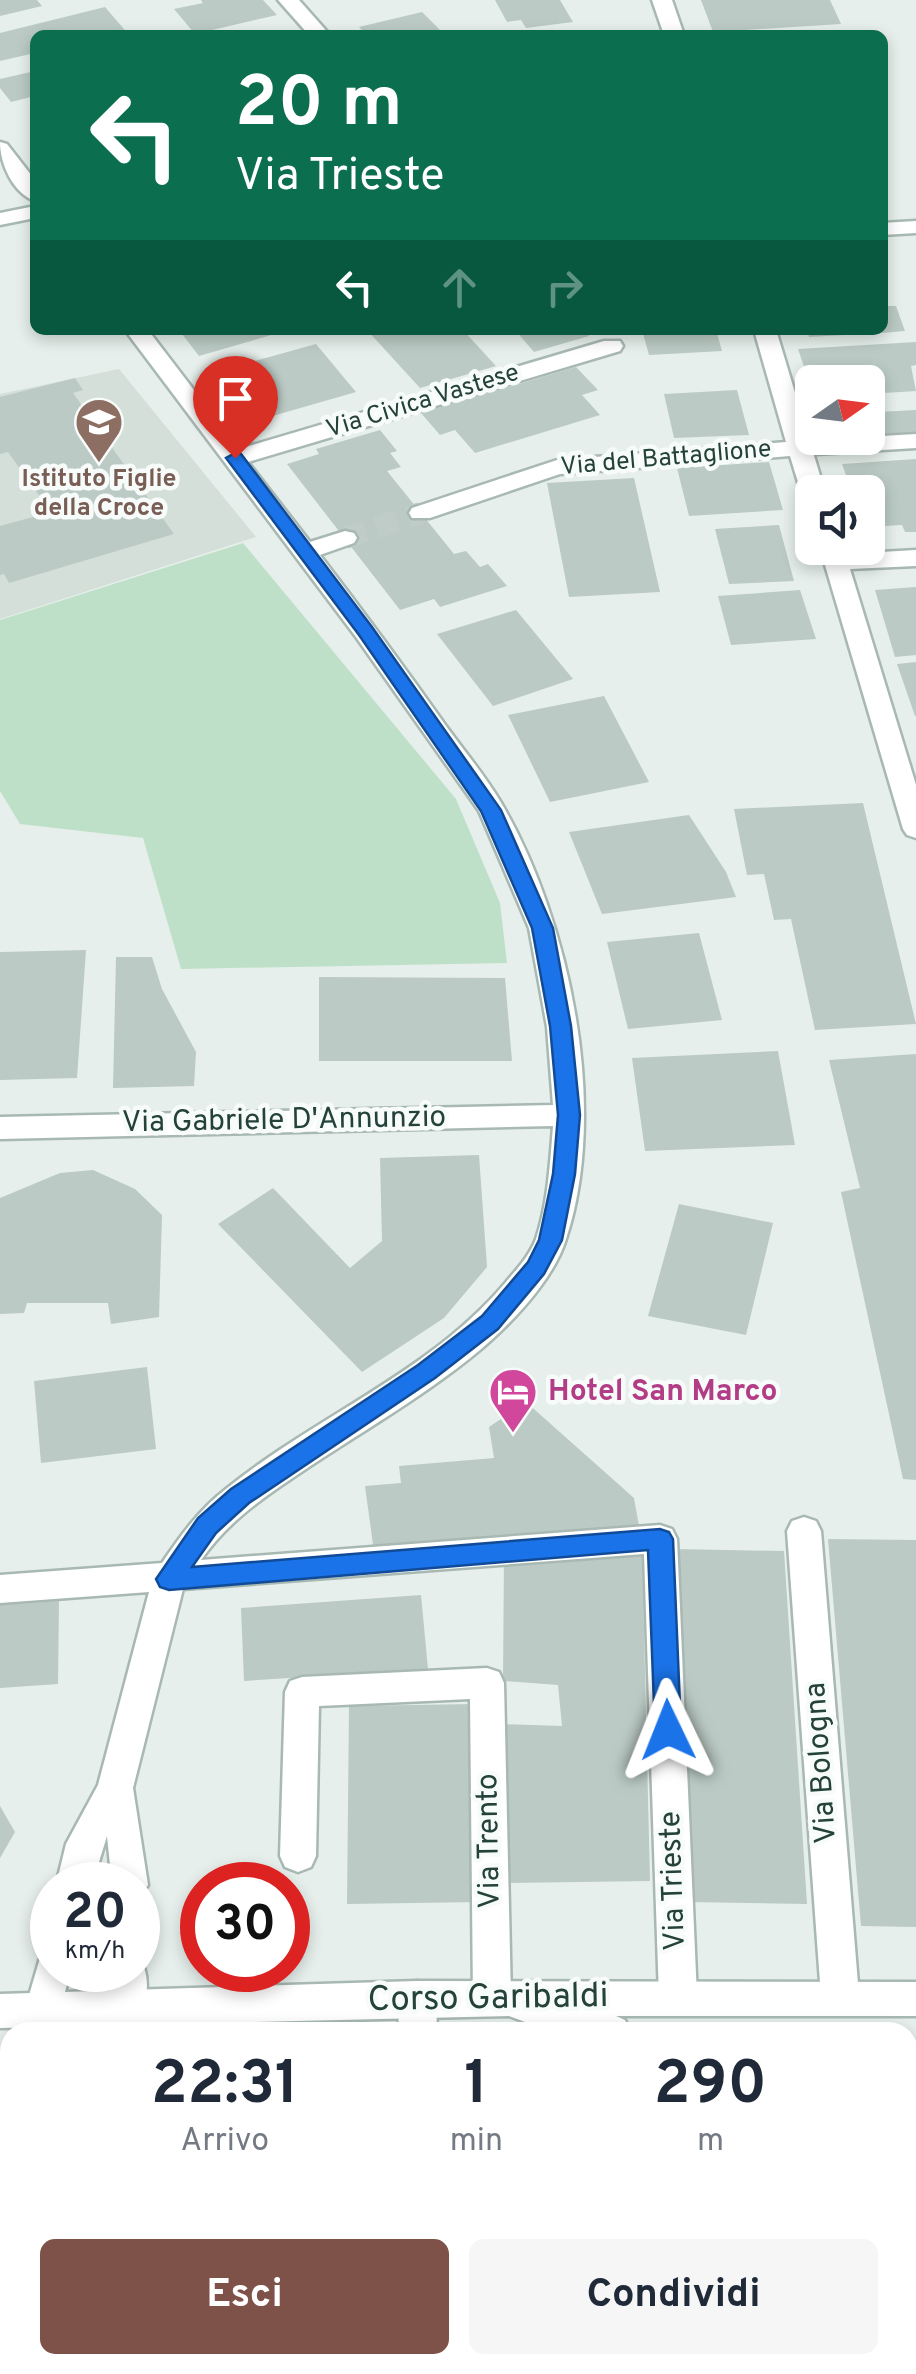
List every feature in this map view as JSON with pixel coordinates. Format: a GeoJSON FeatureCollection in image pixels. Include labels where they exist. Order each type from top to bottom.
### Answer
{"type":"FeatureCollection","features":[{"type":"Feature","properties":{"kind":"street"},"geometry":{"type":"LineString","coordinates":[[288,0],[315,30]]}},
{"type":"Feature","properties":{"kind":"street"},"geometry":{"type":"LineString","coordinates":[[662,0],[672,30]]}},
{"type":"Feature","properties":{"kind":"street"},"geometry":{"type":"LineString","coordinates":[[0,148],[30,188]]}},
{"type":"Feature","properties":{"kind":"street"},"geometry":{"type":"LineString","coordinates":[[0,219],[30,213]]}},
{"type":"Feature","properties":{"kind":"street"},"geometry":{"type":"LineString","coordinates":[[888,229],[916,227]]}},
{"type":"Feature","properties":{"kind":"street"},"geometry":{"type":"LineString","coordinates":[[80,1862],[84,1844],[114,1788],[169,1579],[207,1526],[240,1496],[426,1371],[490,1322],[536,1268],[550,1240],[564,1174],[569,1115],[560,1026],[542,928],[491,810],[305,552],[140,335]]}},
{"type":"Feature","properties":{"kind":"street"},"geometry":{"type":"LineString","coordinates":[[766,335],[795,437]]}},
{"type":"Feature","properties":{"kind":"street","name":"Via Civica Vastese"},"geometry":{"type":"LineString","coordinates":[[235,458],[612,346]]}},
{"type":"Feature","properties":{"kind":"street","name":"Via del Battaglione"},"geometry":{"type":"LineString","coordinates":[[885,444],[916,442]]}},
{"type":"Feature","properties":{"kind":"street","name":"Via del Battaglione"},"geometry":{"type":"LineString","coordinates":[[421,513],[556,467],[795,448]]}},
{"type":"Feature","properties":{"kind":"street"},"geometry":{"type":"LineString","coordinates":[[305,552],[344,538]]}},
{"type":"Feature","properties":{"kind":"street"},"geometry":{"type":"LineString","coordinates":[[885,556],[916,558]]}},
{"type":"Feature","properties":{"kind":"street"},"geometry":{"type":"LineString","coordinates":[[837,565],[916,830]]}},
{"type":"Feature","properties":{"kind":"street","name":"Via Gabriele D'Annunzio"},"geometry":{"type":"LineString","coordinates":[[0,1128],[569,1115]]}},
{"type":"Feature","properties":{"kind":"street","name":"Via Bologna"},"geometry":{"type":"LineString","coordinates":[[804,1531],[840,1996]]}},
{"type":"Feature","properties":{"kind":"street","name":"Via Trieste"},"geometry":{"type":"LineString","coordinates":[[169,1579],[660,1539],[678,1996]]}},
{"type":"Feature","properties":{"kind":"street"},"geometry":{"type":"LineString","coordinates":[[0,1589],[169,1579]]}},
{"type":"Feature","properties":{"kind":"street","name":"Via Trento"},"geometry":{"type":"LineString","coordinates":[[298,1856],[302,1692],[487,1683],[492,1998]]}},
{"type":"Feature","properties":{"kind":"street"},"geometry":{"type":"LineString","coordinates":[[114,1788],[128,1862]]}},
{"type":"Feature","properties":{"kind":"street"},"geometry":{"type":"LineString","coordinates":[[44,2009],[48,1992]]}},
{"type":"Feature","properties":{"kind":"street","name":"Corso Garibaldi"},"geometry":{"type":"LineString","coordinates":[[0,2011],[44,2009],[112,1992]]}},
{"type":"Feature","properties":{"kind":"street","name":"Corso Garibaldi"},"geometry":{"type":"LineString","coordinates":[[142,1992],[236,2019],[418,2015],[492,1998],[916,1999]]}},
{"type":"Feature","properties":{"kind":"street"},"geometry":{"type":"LineString","coordinates":[[492,1998],[577,2022]]}},
{"type":"Feature","properties":{"kind":"shaded area","name":"Istituto Figlie della Croce"},"geometry":{"type":"Polygon","coordinates":[[[119,369],[256,537],[0,619],[0,394],[119,369]]]}},
{"type":"Feature","properties":{"kind":"green space"},"geometry":{"type":"Polygon","coordinates":[[[243,543],[456,799],[500,903],[507,963],[181,969],[143,838],[20,824],[0,791],[0,620],[243,543]]]}},
{"type":"Feature","properties":{"kind":"building"},"geometry":{"type":"Polygon","coordinates":[[[0,0],[37,0],[42,6],[0,16],[0,0]]]}},
{"type":"Feature","properties":{"kind":"building"},"geometry":{"type":"Polygon","coordinates":[[[201,0],[263,0],[277,15],[212,30],[192,30],[174,9],[203,3],[201,0]]]}},
{"type":"Feature","properties":{"kind":"building"},"geometry":{"type":"Polygon","coordinates":[[[495,0],[560,0],[573,22],[526,28],[521,20],[507,22],[495,0]]]}},
{"type":"Feature","properties":{"kind":"building"},"geometry":{"type":"Polygon","coordinates":[[[701,0],[830,0],[841,24],[745,30],[712,30],[701,0]]]}},
{"type":"Feature","properties":{"kind":"building"},"geometry":{"type":"Polygon","coordinates":[[[105,7],[125,30],[30,30],[30,54],[0,61],[0,33],[105,7]]]}},
{"type":"Feature","properties":{"kind":"building"},"geometry":{"type":"Polygon","coordinates":[[[422,12],[440,30],[362,30],[359,27],[422,12]]]}},
{"type":"Feature","properties":{"kind":"building"},"geometry":{"type":"Polygon","coordinates":[[[30,72],[30,97],[11,102],[0,88],[0,79],[30,72]]]}},
{"type":"Feature","properties":{"kind":"building"},"geometry":{"type":"Polygon","coordinates":[[[888,306],[896,306],[905,331],[888,332],[888,306]]]}},
{"type":"Feature","properties":{"kind":"building"},"geometry":{"type":"Polygon","coordinates":[[[183,335],[271,335],[199,356],[183,335]]]}},
{"type":"Feature","properties":{"kind":"building"},"geometry":{"type":"Polygon","coordinates":[[[372,335],[468,335],[496,366],[420,388],[372,335]]]}},
{"type":"Feature","properties":{"kind":"building"},"geometry":{"type":"Polygon","coordinates":[[[519,335],[589,336],[534,352],[519,335]]]}},
{"type":"Feature","properties":{"kind":"building"},"geometry":{"type":"Polygon","coordinates":[[[643,335],[717,335],[722,351],[649,355],[643,335]]]}},
{"type":"Feature","properties":{"kind":"building"},"geometry":{"type":"Polygon","coordinates":[[[916,342],[916,365],[911,366],[916,391],[885,393],[885,365],[803,365],[798,349],[916,342]]]}},
{"type":"Feature","properties":{"kind":"building"},"geometry":{"type":"Polygon","coordinates":[[[316,344],[356,392],[269,417],[230,368],[316,344]]]}},
{"type":"Feature","properties":{"kind":"building"},"geometry":{"type":"Polygon","coordinates":[[[576,367],[598,390],[582,395],[600,415],[475,453],[455,430],[440,435],[421,413],[576,367]]]}},
{"type":"Feature","properties":{"kind":"building"},"geometry":{"type":"Polygon","coordinates":[[[75,378],[83,390],[73,393],[174,534],[9,583],[4,574],[0,575],[0,526],[51,512],[8,452],[0,454],[0,397],[75,378]]]}},
{"type":"Feature","properties":{"kind":"building"},"geometry":{"type":"Polygon","coordinates":[[[737,390],[749,435],[674,438],[664,394],[737,390]]]}},
{"type":"Feature","properties":{"kind":"building"},"geometry":{"type":"Polygon","coordinates":[[[916,410],[916,435],[885,437],[885,412],[916,410]]]}},
{"type":"Feature","properties":{"kind":"building"},"geometry":{"type":"Polygon","coordinates":[[[380,430],[397,451],[390,453],[401,467],[387,471],[454,554],[466,551],[480,567],[488,564],[507,586],[440,607],[434,599],[400,610],[287,464],[319,454],[316,449],[380,430]]]}},
{"type":"Feature","properties":{"kind":"building"},"geometry":{"type":"Polygon","coordinates":[[[916,459],[916,532],[905,532],[902,525],[885,526],[885,475],[846,475],[842,464],[916,459]]]}},
{"type":"Feature","properties":{"kind":"building"},"geometry":{"type":"Polygon","coordinates":[[[769,462],[783,510],[689,516],[677,468],[769,462]]]}},
{"type":"Feature","properties":{"kind":"building"},"geometry":{"type":"Polygon","coordinates":[[[634,478],[660,592],[569,597],[547,483],[634,478]]]}},
{"type":"Feature","properties":{"kind":"building"},"geometry":{"type":"Polygon","coordinates":[[[779,525],[794,581],[729,584],[715,529],[779,525]]]}},
{"type":"Feature","properties":{"kind":"building"},"geometry":{"type":"Polygon","coordinates":[[[916,587],[916,655],[895,657],[875,590],[916,587]]]}},
{"type":"Feature","properties":{"kind":"building"},"geometry":{"type":"Polygon","coordinates":[[[800,590],[816,639],[731,645],[718,596],[800,590]]]}},
{"type":"Feature","properties":{"kind":"building"},"geometry":{"type":"Polygon","coordinates":[[[516,610],[573,679],[493,706],[437,634],[516,610]]]}},
{"type":"Feature","properties":{"kind":"building"},"geometry":{"type":"Polygon","coordinates":[[[916,662],[916,716],[915,716],[897,664],[916,662]]]}},
{"type":"Feature","properties":{"kind":"building"},"geometry":{"type":"Polygon","coordinates":[[[604,696],[649,782],[550,802],[508,715],[604,696]]]}},
{"type":"Feature","properties":{"kind":"building"},"geometry":{"type":"Polygon","coordinates":[[[863,803],[916,1024],[815,1030],[791,919],[774,920],[764,874],[747,875],[734,809],[863,803]]]}},
{"type":"Feature","properties":{"kind":"building"},"geometry":{"type":"Polygon","coordinates":[[[689,815],[726,872],[736,897],[602,914],[569,832],[689,815]]]}},
{"type":"Feature","properties":{"kind":"building"},"geometry":{"type":"Polygon","coordinates":[[[699,933],[722,1020],[628,1029],[607,942],[699,933]]]}},
{"type":"Feature","properties":{"kind":"building"},"geometry":{"type":"Polygon","coordinates":[[[86,950],[77,1078],[0,1080],[0,952],[86,950]]]}},
{"type":"Feature","properties":{"kind":"building"},"geometry":{"type":"Polygon","coordinates":[[[116,957],[152,957],[162,989],[196,1052],[194,1086],[113,1088],[116,957]]]}},
{"type":"Feature","properties":{"kind":"building"},"geometry":{"type":"Polygon","coordinates":[[[319,977],[505,978],[512,1061],[319,1061],[319,977]]]}},
{"type":"Feature","properties":{"kind":"building"},"geometry":{"type":"Polygon","coordinates":[[[778,1051],[795,1145],[645,1151],[632,1058],[778,1051]]]}},
{"type":"Feature","properties":{"kind":"building"},"geometry":{"type":"Polygon","coordinates":[[[916,1054],[916,1480],[903,1479],[841,1192],[860,1188],[829,1060],[916,1054]]]}},
{"type":"Feature","properties":{"kind":"building"},"geometry":{"type":"Polygon","coordinates":[[[479,1155],[487,1267],[444,1318],[362,1372],[218,1224],[273,1188],[350,1268],[382,1241],[380,1158],[479,1155]]]}},
{"type":"Feature","properties":{"kind":"building"},"geometry":{"type":"Polygon","coordinates":[[[93,1170],[135,1189],[162,1215],[159,1317],[111,1324],[108,1303],[27,1303],[24,1313],[0,1314],[0,1198],[60,1173],[93,1170]]]}},
{"type":"Feature","properties":{"kind":"building"},"geometry":{"type":"Polygon","coordinates":[[[679,1204],[773,1223],[746,1335],[648,1316],[679,1204]]]}},
{"type":"Feature","properties":{"kind":"building"},"geometry":{"type":"Polygon","coordinates":[[[147,1367],[156,1449],[41,1463],[34,1381],[147,1367]]]}},
{"type":"Feature","properties":{"kind":"building"},"geometry":{"type":"Polygon","coordinates":[[[526,1402],[634,1498],[639,1526],[374,1552],[365,1486],[401,1483],[399,1466],[494,1458],[489,1427],[526,1402]]]}},
{"type":"Feature","properties":{"kind":"building"},"geometry":{"type":"Polygon","coordinates":[[[828,1539],[916,1540],[916,1927],[861,1926],[828,1539]]]}},
{"type":"Feature","properties":{"kind":"building"},"geometry":{"type":"Polygon","coordinates":[[[642,1546],[650,1881],[499,1883],[497,1724],[562,1726],[558,1685],[503,1681],[504,1555],[642,1546]]]}},
{"type":"Feature","properties":{"kind":"building"},"geometry":{"type":"Polygon","coordinates":[[[674,1549],[784,1551],[807,1904],[687,1902],[674,1549]]]}},
{"type":"Feature","properties":{"kind":"building"},"geometry":{"type":"Polygon","coordinates":[[[421,1595],[428,1669],[244,1681],[241,1608],[421,1595]]]}},
{"type":"Feature","properties":{"kind":"building"},"geometry":{"type":"Polygon","coordinates":[[[59,1601],[58,1684],[0,1688],[0,1605],[59,1601]]]}},
{"type":"Feature","properties":{"kind":"building"},"geometry":{"type":"Polygon","coordinates":[[[475,1704],[480,1902],[347,1904],[349,1706],[475,1704]]]}},
{"type":"Feature","properties":{"kind":"building"},"geometry":{"type":"Polygon","coordinates":[[[0,1806],[15,1832],[0,1858],[0,1806]]]}},
{"type":"Feature","properties":{"kind":"tunnel"},"geometry":{"type":"LineString","coordinates":[[345,538],[421,513]]}},
{"type":"Feature","properties":{"kind":"place","name":"Istituto Figlie della Croce"},"geometry":{"type":"Point","coordinates":[99,464]}},
{"type":"Feature","properties":{"kind":"place","name":"Hotel San Marco"},"geometry":{"type":"Point","coordinates":[513,1434]}},
{"type":"Feature","properties":{"kind":"route"},"geometry":{"type":"LineString","coordinates":[[235,458],[365,631],[491,810],[542,928],[560,1026],[569,1115],[564,1174],[550,1240],[536,1268],[490,1322],[426,1371],[240,1496],[207,1526],[169,1579],[660,1539],[668,1730]]}}]}
